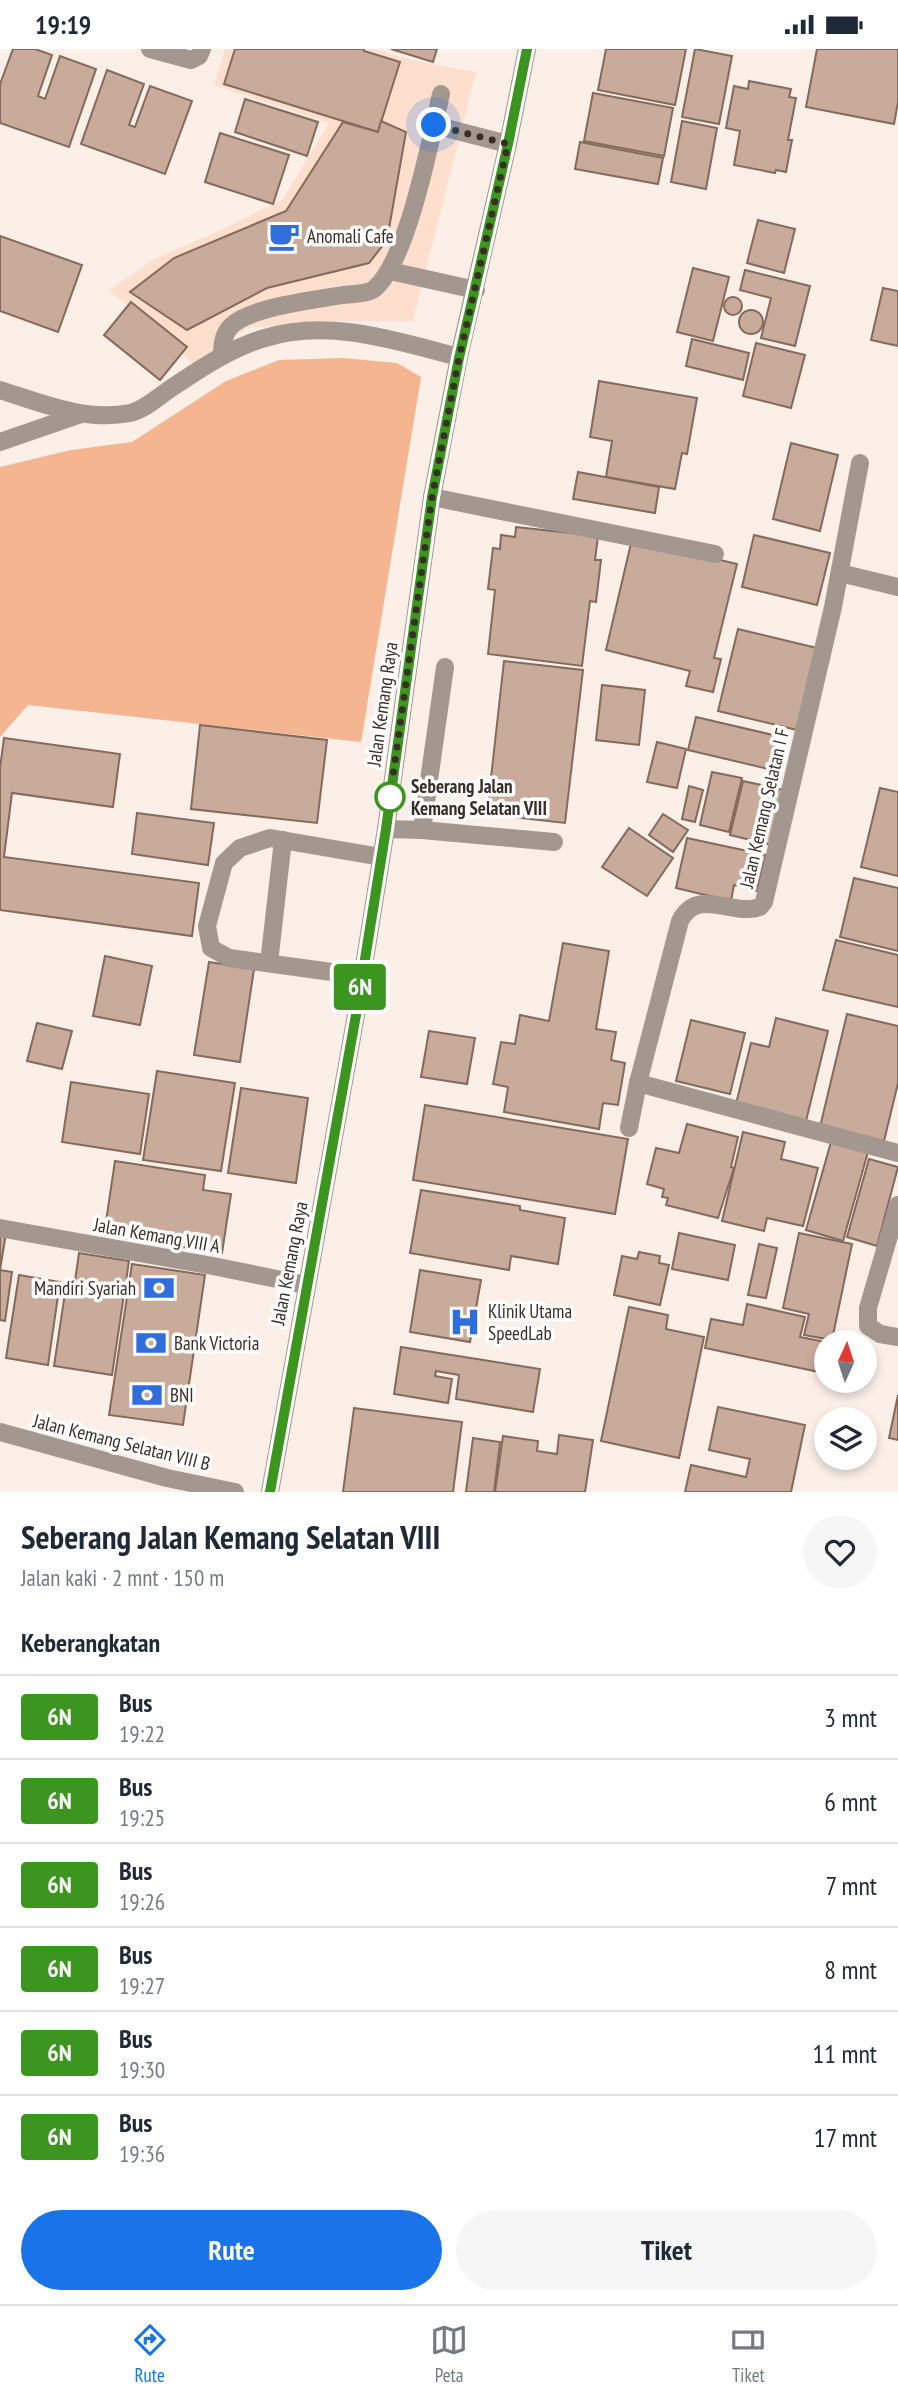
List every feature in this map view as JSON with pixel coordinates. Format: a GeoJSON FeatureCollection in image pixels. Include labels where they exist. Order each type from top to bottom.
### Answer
{"type":"FeatureCollection","features":[{"type":"Feature","properties":{"kind":"street"},"geometry":{"type":"LineString","coordinates":[[150,49],[191,60],[199,56],[202,49]]}},
{"type":"Feature","properties":{"kind":"street","name":"Jalan Kemang Raya"},"geometry":{"type":"LineString","coordinates":[[270,1492],[339,1113],[386,829],[432,497],[459,358],[527,49]]}},
{"type":"Feature","properties":{"kind":"street"},"geometry":{"type":"LineString","coordinates":[[222,356],[223,341],[229,327],[244,316],[296,303],[372,291],[390,271],[408,221],[441,94]]}},
{"type":"Feature","properties":{"kind":"street"},"geometry":{"type":"LineString","coordinates":[[434,125],[508,144]]}},
{"type":"Feature","properties":{"kind":"street"},"geometry":{"type":"LineString","coordinates":[[390,271],[476,290]]}},
{"type":"Feature","properties":{"kind":"street"},"geometry":{"type":"LineString","coordinates":[[0,390],[81,414],[132,413],[222,356],[264,338],[299,331],[341,330],[383,337],[459,358]]}},
{"type":"Feature","properties":{"kind":"street"},"geometry":{"type":"LineString","coordinates":[[0,442],[81,414]]}},
{"type":"Feature","properties":{"kind":"street","name":"Jalan Kemang Selatan I F"},"geometry":{"type":"LineString","coordinates":[[629,1128],[638,1083],[684,912],[702,903],[746,909],[760,907],[764,902],[840,573],[860,463]]}},
{"type":"Feature","properties":{"kind":"street"},"geometry":{"type":"LineString","coordinates":[[432,497],[715,554]]}},
{"type":"Feature","properties":{"kind":"street"},"geometry":{"type":"LineString","coordinates":[[840,573],[898,587]]}},
{"type":"Feature","properties":{"kind":"street"},"geometry":{"type":"LineString","coordinates":[[422,830],[444,667]]}},
{"type":"Feature","properties":{"kind":"street"},"geometry":{"type":"LineString","coordinates":[[386,829],[554,842]]}},
{"type":"Feature","properties":{"kind":"street"},"geometry":{"type":"LineString","coordinates":[[361,976],[229,958],[211,948],[207,926],[224,863],[240,848],[270,838],[381,857]]}},
{"type":"Feature","properties":{"kind":"street"},"geometry":{"type":"LineString","coordinates":[[269,963],[283,840]]}},
{"type":"Feature","properties":{"kind":"street"},"geometry":{"type":"LineString","coordinates":[[638,1083],[898,1153]]}},
{"type":"Feature","properties":{"kind":"street"},"geometry":{"type":"LineString","coordinates":[[898,1205],[868,1308],[868,1326],[880,1334],[898,1338]]}},
{"type":"Feature","properties":{"kind":"street","name":"Jalan Kemang VIII A"},"geometry":{"type":"LineString","coordinates":[[0,1228],[306,1285]]}},
{"type":"Feature","properties":{"kind":"street","name":"Jalan Kemang Selatan VIII B"},"geometry":{"type":"LineString","coordinates":[[0,1432],[167,1478],[234,1492]]}},
{"type":"Feature","properties":{"kind":"shaded area"},"geometry":{"type":"Polygon","coordinates":[[[225,49],[375,49],[411,60],[476,72],[413,321],[319,321],[248,328],[193,364],[109,290],[156,258],[283,199],[329,123],[214,85],[225,49]]]}},
{"type":"Feature","properties":{"kind":"shaded area"},"geometry":{"type":"Polygon","coordinates":[[[343,358],[397,363],[421,377],[361,742],[28,705],[0,737],[0,467],[71,450],[132,442],[226,381],[279,360],[343,358]]]}},
{"type":"Feature","properties":{"kind":"building"},"geometry":{"type":"Polygon","coordinates":[[[13,49],[35,49],[52,55],[38,96],[45,99],[60,56],[96,69],[69,147],[0,123],[0,84],[13,49]]]}},
{"type":"Feature","properties":{"kind":"building"},"geometry":{"type":"Polygon","coordinates":[[[235,49],[364,49],[400,62],[378,132],[224,84],[235,49]]]}},
{"type":"Feature","properties":{"kind":"building"},"geometry":{"type":"Polygon","coordinates":[[[391,49],[437,49],[433,62],[391,49]]]}},
{"type":"Feature","properties":{"kind":"building"},"geometry":{"type":"Polygon","coordinates":[[[606,49],[686,49],[675,105],[598,90],[606,49]]]}},
{"type":"Feature","properties":{"kind":"building"},"geometry":{"type":"Polygon","coordinates":[[[695,49],[732,56],[719,124],[682,117],[695,49]]]}},
{"type":"Feature","properties":{"kind":"building"},"geometry":{"type":"Polygon","coordinates":[[[817,49],[898,49],[898,102],[894,124],[806,107],[817,49]]]}},
{"type":"Feature","properties":{"kind":"building"},"geometry":{"type":"Polygon","coordinates":[[[107,70],[144,84],[129,125],[135,127],[150,86],[192,101],[165,174],[81,144],[107,70]]]}},
{"type":"Feature","properties":{"kind":"building"},"geometry":{"type":"Polygon","coordinates":[[[749,81],[791,89],[789,97],[796,98],[788,140],[792,140],[786,172],[776,170],[775,173],[734,165],[740,131],[726,128],[734,86],[748,89],[749,81]]]}},
{"type":"Feature","properties":{"kind":"building"},"geometry":{"type":"Polygon","coordinates":[[[593,93],[673,108],[664,156],[584,141],[593,93]]]}},
{"type":"Feature","properties":{"kind":"building"},"geometry":{"type":"Polygon","coordinates":[[[245,99],[318,122],[307,156],[235,132],[245,99]]]}},
{"type":"Feature","properties":{"kind":"building"},"geometry":{"type":"Polygon","coordinates":[[[381,121],[406,132],[387,240],[369,263],[267,288],[187,330],[130,292],[174,258],[286,211],[343,122],[378,132],[381,121]]]}},
{"type":"Feature","properties":{"kind":"building"},"geometry":{"type":"Polygon","coordinates":[[[682,121],[717,128],[706,189],[671,182],[682,121]]]}},
{"type":"Feature","properties":{"kind":"building"},"geometry":{"type":"Polygon","coordinates":[[[220,133],[289,155],[273,204],[205,182],[220,133]]]}},
{"type":"Feature","properties":{"kind":"building"},"geometry":{"type":"Polygon","coordinates":[[[580,142],[663,158],[658,184],[575,169],[580,142]]]}},
{"type":"Feature","properties":{"kind":"building"},"geometry":{"type":"Polygon","coordinates":[[[758,220],[795,229],[784,273],[747,263],[758,220]]]}},
{"type":"Feature","properties":{"kind":"building"},"geometry":{"type":"Polygon","coordinates":[[[0,236],[82,265],[58,332],[0,311],[0,236]]]}},
{"type":"Feature","properties":{"kind":"building"},"geometry":{"type":"Polygon","coordinates":[[[693,268],[729,277],[713,341],[677,332],[693,268]]]}},
{"type":"Feature","properties":{"kind":"building"},"geometry":{"type":"Polygon","coordinates":[[[745,270],[810,286],[795,346],[761,338],[771,298],[740,290],[745,270]]]}},
{"type":"Feature","properties":{"kind":"building"},"geometry":{"type":"Polygon","coordinates":[[[883,288],[898,291],[898,346],[871,340],[883,288]]]}},
{"type":"Feature","properties":{"kind":"building"},"geometry":{"type":"Polygon","coordinates":[[[729,297],[737,297],[742,306],[740,313],[729,315],[724,310],[724,302],[729,297]]]}},
{"type":"Feature","properties":{"kind":"building"},"geometry":{"type":"Polygon","coordinates":[[[131,302],[187,347],[160,380],[104,335],[131,302]]]}},
{"type":"Feature","properties":{"kind":"building"},"geometry":{"type":"Polygon","coordinates":[[[751,310],[760,313],[763,322],[760,331],[751,334],[742,331],[739,322],[742,313],[751,310]]]}},
{"type":"Feature","properties":{"kind":"building"},"geometry":{"type":"Polygon","coordinates":[[[692,339],[749,353],[743,380],[686,366],[692,339]]]}},
{"type":"Feature","properties":{"kind":"building"},"geometry":{"type":"Polygon","coordinates":[[[756,343],[805,355],[791,408],[743,396],[756,343]]]}},
{"type":"Feature","properties":{"kind":"building"},"geometry":{"type":"Polygon","coordinates":[[[599,381],[697,398],[687,454],[682,453],[675,489],[606,477],[612,441],[590,437],[599,381]]]}},
{"type":"Feature","properties":{"kind":"building"},"geometry":{"type":"Polygon","coordinates":[[[791,443],[838,455],[820,531],[773,519],[791,443]]]}},
{"type":"Feature","properties":{"kind":"building"},"geometry":{"type":"Polygon","coordinates":[[[578,472],[659,487],[655,513],[573,499],[578,472]]]}},
{"type":"Feature","properties":{"kind":"building"},"geometry":{"type":"Polygon","coordinates":[[[516,527],[598,536],[595,560],[601,560],[596,602],[590,601],[582,666],[488,654],[495,590],[488,589],[493,548],[500,549],[501,535],[515,537],[516,527]]]}},
{"type":"Feature","properties":{"kind":"building"},"geometry":{"type":"Polygon","coordinates":[[[754,535],[830,553],[817,605],[742,587],[754,535]]]}},
{"type":"Feature","properties":{"kind":"building"},"geometry":{"type":"Polygon","coordinates":[[[632,539],[737,564],[714,658],[721,659],[713,692],[686,686],[690,671],[606,650],[632,539]]]}},
{"type":"Feature","properties":{"kind":"building"},"geometry":{"type":"Polygon","coordinates":[[[738,629],[817,648],[797,730],[718,711],[738,629]]]}},
{"type":"Feature","properties":{"kind":"building"},"geometry":{"type":"Polygon","coordinates":[[[504,661],[583,670],[565,823],[487,814],[504,661]]]}},
{"type":"Feature","properties":{"kind":"building"},"geometry":{"type":"Polygon","coordinates":[[[602,685],[645,690],[639,745],[596,740],[602,685]]]}},
{"type":"Feature","properties":{"kind":"building"},"geometry":{"type":"Polygon","coordinates":[[[696,717],[786,738],[777,771],[688,750],[696,717]]]}},
{"type":"Feature","properties":{"kind":"building"},"geometry":{"type":"Polygon","coordinates":[[[200,725],[327,740],[317,823],[191,809],[200,725]]]}},
{"type":"Feature","properties":{"kind":"building"},"geometry":{"type":"Polygon","coordinates":[[[4,738],[120,754],[113,807],[12,793],[4,857],[199,883],[192,936],[0,910],[0,768],[4,738]]]}},
{"type":"Feature","properties":{"kind":"building"},"geometry":{"type":"Polygon","coordinates":[[[657,742],[686,749],[677,788],[647,782],[657,742]]]}},
{"type":"Feature","properties":{"kind":"building"},"geometry":{"type":"Polygon","coordinates":[[[712,772],[742,778],[729,832],[700,825],[712,772]]]}},
{"type":"Feature","properties":{"kind":"building"},"geometry":{"type":"Polygon","coordinates":[[[743,781],[784,790],[771,845],[730,835],[743,781]]]}},
{"type":"Feature","properties":{"kind":"building"},"geometry":{"type":"Polygon","coordinates":[[[689,786],[703,790],[695,822],[682,819],[689,786]]]}},
{"type":"Feature","properties":{"kind":"building"},"geometry":{"type":"Polygon","coordinates":[[[880,788],[898,792],[898,876],[861,867],[880,788]]]}},
{"type":"Feature","properties":{"kind":"building"},"geometry":{"type":"Polygon","coordinates":[[[137,813],[214,823],[208,865],[132,854],[137,813]]]}},
{"type":"Feature","properties":{"kind":"building"},"geometry":{"type":"Polygon","coordinates":[[[663,814],[688,830],[673,852],[649,835],[663,814]]]}},
{"type":"Feature","properties":{"kind":"building"},"geometry":{"type":"Polygon","coordinates":[[[629,828],[673,858],[647,896],[602,867],[629,828]]]}},
{"type":"Feature","properties":{"kind":"building"},"geometry":{"type":"Polygon","coordinates":[[[687,838],[766,855],[757,891],[734,885],[731,901],[676,888],[687,838]]]}},
{"type":"Feature","properties":{"kind":"building"},"geometry":{"type":"Polygon","coordinates":[[[854,878],[898,888],[898,951],[840,937],[854,878]]]}},
{"type":"Feature","properties":{"kind":"building"},"geometry":{"type":"Polygon","coordinates":[[[836,940],[898,955],[898,1007],[823,990],[836,940]]]}},
{"type":"Feature","properties":{"kind":"building"},"geometry":{"type":"Polygon","coordinates":[[[563,943],[609,951],[596,1029],[616,1032],[611,1060],[625,1063],[618,1105],[603,1103],[599,1129],[504,1112],[508,1087],[493,1084],[501,1042],[515,1044],[520,1015],[549,1021],[563,943]]]}},
{"type":"Feature","properties":{"kind":"building"},"geometry":{"type":"Polygon","coordinates":[[[105,956],[152,966],[140,1025],[93,1016],[105,956]]]}},
{"type":"Feature","properties":{"kind":"building"},"geometry":{"type":"Polygon","coordinates":[[[209,962],[254,969],[240,1062],[194,1055],[209,962]]]}},
{"type":"Feature","properties":{"kind":"building"},"geometry":{"type":"Polygon","coordinates":[[[847,1014],[898,1026],[898,1083],[884,1141],[820,1127],[847,1014]]]}},
{"type":"Feature","properties":{"kind":"building"},"geometry":{"type":"Polygon","coordinates":[[[776,1018],[828,1031],[806,1121],[736,1104],[751,1043],[769,1047],[776,1018]]]}},
{"type":"Feature","properties":{"kind":"building"},"geometry":{"type":"Polygon","coordinates":[[[691,1020],[745,1033],[730,1094],[676,1081],[691,1020]]]}},
{"type":"Feature","properties":{"kind":"building"},"geometry":{"type":"Polygon","coordinates":[[[37,1023],[72,1031],[62,1069],[27,1061],[37,1023]]]}},
{"type":"Feature","properties":{"kind":"building"},"geometry":{"type":"Polygon","coordinates":[[[429,1031],[475,1038],[467,1084],[421,1077],[429,1031]]]}},
{"type":"Feature","properties":{"kind":"building"},"geometry":{"type":"Polygon","coordinates":[[[157,1071],[235,1083],[221,1171],[143,1160],[157,1071]]]}},
{"type":"Feature","properties":{"kind":"building"},"geometry":{"type":"Polygon","coordinates":[[[71,1082],[149,1094],[140,1154],[62,1142],[71,1082]]]}},
{"type":"Feature","properties":{"kind":"building"},"geometry":{"type":"Polygon","coordinates":[[[241,1088],[308,1098],[296,1183],[228,1173],[241,1088]]]}},
{"type":"Feature","properties":{"kind":"building"},"geometry":{"type":"Polygon","coordinates":[[[425,1105],[628,1139],[615,1214],[413,1180],[425,1105]]]}},
{"type":"Feature","properties":{"kind":"building"},"geometry":{"type":"Polygon","coordinates":[[[687,1124],[738,1137],[731,1167],[734,1168],[718,1218],[666,1205],[668,1198],[662,1197],[664,1189],[647,1184],[656,1148],[679,1153],[687,1124]]]}},
{"type":"Feature","properties":{"kind":"building"},"geometry":{"type":"Polygon","coordinates":[[[743,1132],[785,1142],[781,1159],[818,1168],[803,1226],[767,1218],[764,1231],[722,1221],[743,1132]]]}},
{"type":"Feature","properties":{"kind":"building"},"geometry":{"type":"Polygon","coordinates":[[[831,1142],[868,1152],[843,1241],[806,1230],[831,1142]]]}},
{"type":"Feature","properties":{"kind":"building"},"geometry":{"type":"Polygon","coordinates":[[[869,1159],[898,1167],[877,1246],[847,1237],[869,1159]]]}},
{"type":"Feature","properties":{"kind":"building"},"geometry":{"type":"Polygon","coordinates":[[[115,1161],[205,1175],[203,1190],[231,1194],[222,1253],[104,1235],[115,1161]]]}},
{"type":"Feature","properties":{"kind":"building"},"geometry":{"type":"Polygon","coordinates":[[[421,1190],[520,1206],[520,1210],[565,1218],[558,1264],[511,1256],[509,1270],[410,1253],[421,1190]]]}},
{"type":"Feature","properties":{"kind":"building"},"geometry":{"type":"Polygon","coordinates":[[[0,1233],[6,1233],[0,1270],[0,1233]]]}},
{"type":"Feature","properties":{"kind":"building"},"geometry":{"type":"Polygon","coordinates":[[[679,1233],[735,1245],[728,1280],[672,1269],[679,1233]]]}},
{"type":"Feature","properties":{"kind":"building"},"geometry":{"type":"Polygon","coordinates":[[[799,1233],[852,1244],[834,1330],[814,1330],[814,1337],[804,1335],[809,1314],[783,1308],[799,1233]]]}},
{"type":"Feature","properties":{"kind":"building"},"geometry":{"type":"Polygon","coordinates":[[[759,1244],[777,1248],[766,1298],[748,1295],[759,1244]]]}},
{"type":"Feature","properties":{"kind":"building"},"geometry":{"type":"Polygon","coordinates":[[[639,1252],[660,1256],[659,1263],[669,1265],[660,1305],[614,1295],[622,1256],[637,1259],[639,1252]]]}},
{"type":"Feature","properties":{"kind":"building"},"geometry":{"type":"Polygon","coordinates":[[[79,1253],[129,1261],[112,1375],[54,1366],[67,1280],[75,1281],[79,1253]]]}},
{"type":"Feature","properties":{"kind":"building"},"geometry":{"type":"Polygon","coordinates":[[[132,1264],[205,1275],[183,1425],[109,1415],[132,1264]]]}},
{"type":"Feature","properties":{"kind":"building"},"geometry":{"type":"Polygon","coordinates":[[[0,1270],[12,1272],[5,1321],[0,1320],[0,1270]]]}},
{"type":"Feature","properties":{"kind":"building"},"geometry":{"type":"Polygon","coordinates":[[[420,1270],[481,1280],[470,1342],[410,1332],[420,1270]]]}},
{"type":"Feature","properties":{"kind":"building"},"geometry":{"type":"Polygon","coordinates":[[[19,1275],[60,1282],[48,1365],[6,1358],[19,1275]]]}},
{"type":"Feature","properties":{"kind":"building"},"geometry":{"type":"Polygon","coordinates":[[[747,1304],[805,1317],[800,1337],[814,1340],[814,1371],[705,1348],[711,1319],[743,1325],[747,1304]]]}},
{"type":"Feature","properties":{"kind":"building"},"geometry":{"type":"Polygon","coordinates":[[[629,1307],[668,1315],[666,1329],[704,1337],[679,1458],[601,1441],[629,1307]]]}},
{"type":"Feature","properties":{"kind":"building"},"geometry":{"type":"Polygon","coordinates":[[[401,1347],[540,1369],[533,1412],[456,1399],[459,1375],[436,1371],[435,1376],[452,1379],[448,1403],[394,1394],[401,1347]]]}},
{"type":"Feature","properties":{"kind":"building"},"geometry":{"type":"Polygon","coordinates":[[[898,1395],[898,1440],[889,1438],[898,1395]]]}},
{"type":"Feature","properties":{"kind":"building"},"geometry":{"type":"Polygon","coordinates":[[[718,1407],[805,1425],[791,1492],[685,1492],[691,1465],[746,1477],[750,1459],[709,1450],[718,1407]]]}},
{"type":"Feature","properties":{"kind":"building"},"geometry":{"type":"Polygon","coordinates":[[[354,1408],[462,1422],[453,1492],[343,1492],[354,1408]]]}},
{"type":"Feature","properties":{"kind":"building"},"geometry":{"type":"Polygon","coordinates":[[[559,1435],[593,1440],[585,1492],[495,1492],[503,1436],[538,1441],[537,1451],[557,1454],[559,1435]]]}},
{"type":"Feature","properties":{"kind":"building"},"geometry":{"type":"Polygon","coordinates":[[[473,1438],[500,1442],[494,1492],[466,1492],[473,1438]]]}},
{"type":"Feature","properties":{"kind":"bus line","name":"6N"},"geometry":{"type":"LineString","coordinates":[[270,1492],[356,1015],[386,829],[432,497],[459,358],[527,49]]}},
{"type":"Feature","properties":{"kind":"place","name":"Anomali Cafe"},"geometry":{"type":"Point","coordinates":[284,236]}},
{"type":"Feature","properties":{"kind":"place","name":"Seberang Jalan Kemang Selatan VIII"},"geometry":{"type":"Point","coordinates":[390,797]}},
{"type":"Feature","properties":{"kind":"place","name":"Mandiri Syariah"},"geometry":{"type":"Point","coordinates":[159,1288]}},
{"type":"Feature","properties":{"kind":"place","name":"Klinik Utama SpeedLab"},"geometry":{"type":"Point","coordinates":[465,1322]}},
{"type":"Feature","properties":{"kind":"place","name":"Bank Victoria"},"geometry":{"type":"Point","coordinates":[151,1343]}},
{"type":"Feature","properties":{"kind":"place","name":"BNI"},"geometry":{"type":"Point","coordinates":[147,1395]}},
{"type":"Feature","properties":{"kind":"route"},"geometry":{"type":"LineString","coordinates":[[390,797],[432,497],[459,358],[508,144],[434,125]]}}]}
